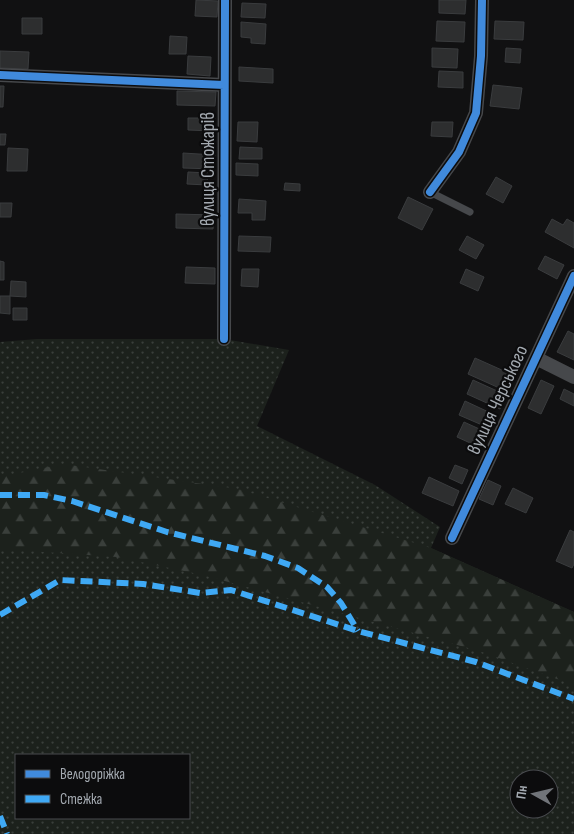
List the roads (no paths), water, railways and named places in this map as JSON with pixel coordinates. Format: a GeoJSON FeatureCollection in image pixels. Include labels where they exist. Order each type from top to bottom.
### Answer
{"type":"FeatureCollection","features":[{"type":"Feature","properties":{"kind":"street","name":"вулиця Стожарів"},"geometry":{"type":"LineString","coordinates":[[224,338],[225,0]]}},
{"type":"Feature","properties":{"kind":"street"},"geometry":{"type":"LineString","coordinates":[[430,192],[459,152],[476,113],[481,56],[482,0]]}},
{"type":"Feature","properties":{"kind":"street"},"geometry":{"type":"LineString","coordinates":[[0,75],[224,85]]}},
{"type":"Feature","properties":{"kind":"street","name":"вулиця Черського"},"geometry":{"type":"LineString","coordinates":[[452,538],[574,276]]}},
{"type":"Feature","properties":{"kind":"street"},"geometry":{"type":"LineString","coordinates":[[536,358],[574,378]]}},
{"type":"Feature","properties":{"kind":"lane"},"geometry":{"type":"LineString","coordinates":[[430,192],[470,212]]}}]}
